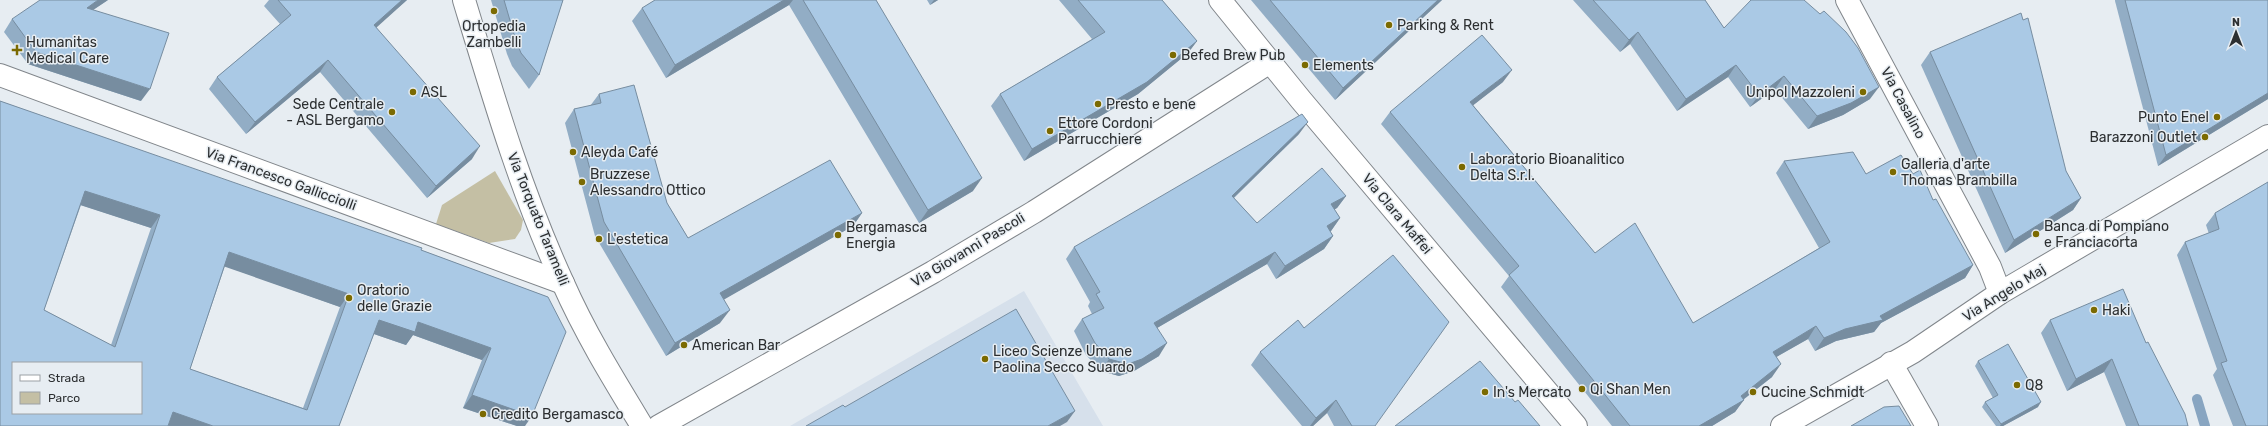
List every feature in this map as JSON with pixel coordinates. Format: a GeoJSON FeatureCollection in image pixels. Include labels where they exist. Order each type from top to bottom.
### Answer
{"type":"FeatureCollection","features":[{"type":"Feature","properties":{"kind":"street","name":"Via Torquato Taramelli"},"geometry":{"type":"LineString","coordinates":[[464,0],[504,135],[563,283],[608,370],[642,426]]}},
{"type":"Feature","properties":{"kind":"street","name":"Via Clara Maffei"},"geometry":{"type":"LineString","coordinates":[[1220,0],[1270,62],[1576,426]]}},
{"type":"Feature","properties":{"kind":"street","name":"Via Casalino"},"geometry":{"type":"LineString","coordinates":[[1847,0],[1990,267],[2000,293]]}},
{"type":"Feature","properties":{"kind":"street","name":"Via Giovanni Pascoli"},"geometry":{"type":"LineString","coordinates":[[660,426],[933,272],[1034,212],[1270,62]]}},
{"type":"Feature","properties":{"kind":"street","name":"Via Francesco Gallicciolli"},"geometry":{"type":"LineString","coordinates":[[0,75],[563,283]]}},
{"type":"Feature","properties":{"kind":"street","name":"Via Angelo Maj"},"geometry":{"type":"LineString","coordinates":[[1782,426],[1891,363],[1913,352],[2000,293],[2268,136]]}},
{"type":"Feature","properties":{"kind":"street"},"geometry":{"type":"LineString","coordinates":[[1891,363],[1927,426]]}},
{"type":"Feature","properties":{"kind":"shaded area","name":"Liceo Scienze Umane Paolina Secco Suardo"},"geometry":{"type":"Polygon","coordinates":[[[1024,291],[1103,426],[790,426],[1024,291]]]}},
{"type":"Feature","properties":{"kind":"green space"},"geometry":{"type":"Polygon","coordinates":[[[495,171],[523,220],[521,230],[515,239],[489,243],[436,224],[442,205],[495,171]]]}},
{"type":"Feature","properties":{"kind":"building"},"geometry":{"type":"Polygon","coordinates":[[[40,0],[98,0],[87,8],[169,33],[150,89],[36,52],[12,19],[40,0]]]}},
{"type":"Feature","properties":{"kind":"building","name":"Sede Centrale - ASL Bergamo"},"geometry":{"type":"Polygon","coordinates":[[[278,0],[402,0],[374,25],[480,146],[436,186],[328,60],[255,122],[217,77],[291,15],[278,0]]]}},
{"type":"Feature","properties":{"kind":"building"},"geometry":{"type":"Polygon","coordinates":[[[504,0],[563,0],[539,75],[521,53],[504,0]]]}},
{"type":"Feature","properties":{"kind":"building"},"geometry":{"type":"Polygon","coordinates":[[[655,0],[784,0],[675,65],[642,8],[655,0]]]}},
{"type":"Feature","properties":{"kind":"building"},"geometry":{"type":"Polygon","coordinates":[[[803,0],[876,0],[982,178],[928,210],[803,0]]]}},
{"type":"Feature","properties":{"kind":"building"},"geometry":{"type":"Polygon","coordinates":[[[1078,0],[1162,0],[1197,41],[1147,82],[1032,149],[1000,94],[1105,32],[1078,0]]]}},
{"type":"Feature","properties":{"kind":"building"},"geometry":{"type":"Polygon","coordinates":[[[1270,0],[1438,0],[1343,88],[1270,0]]]}},
{"type":"Feature","properties":{"kind":"building"},"geometry":{"type":"Polygon","coordinates":[[[1593,0],[1705,0],[1724,28],[1751,0],[1804,0],[1820,14],[1824,11],[1846,32],[1858,48],[1879,87],[1851,103],[1817,116],[1784,76],[1759,95],[1736,65],[1686,99],[1638,32],[1629,40],[1593,0]]]}},
{"type":"Feature","properties":{"kind":"building"},"geometry":{"type":"Polygon","coordinates":[[[2125,0],[2268,0],[2268,93],[2166,155],[2125,0]]]}},
{"type":"Feature","properties":{"kind":"building"},"geometry":{"type":"Polygon","coordinates":[[[2021,13],[2023,20],[2028,18],[2066,171],[2081,198],[2014,240],[1930,52],[2021,13]]]}},
{"type":"Feature","properties":{"kind":"building"},"geometry":{"type":"Polygon","coordinates":[[[1482,35],[1512,70],[1470,102],[1595,253],[1635,223],[1693,323],[1830,242],[1784,161],[1853,152],[1866,174],[1901,155],[1913,174],[1920,170],[1933,200],[1936,199],[1973,265],[1880,316],[1883,320],[1845,329],[1824,338],[1816,326],[1773,352],[1781,364],[1741,396],[1744,400],[1699,426],[1630,426],[1509,275],[1519,266],[1390,112],[1482,35]]]}},
{"type":"Feature","properties":{"kind":"building"},"geometry":{"type":"Polygon","coordinates":[[[634,85],[667,203],[688,238],[830,160],[862,213],[720,293],[730,310],[675,343],[604,222],[574,109],[601,103],[599,94],[634,85]]]}},
{"type":"Feature","properties":{"kind":"building"},"geometry":{"type":"Polygon","coordinates":[[[0,101],[422,248],[421,250],[548,297],[566,332],[532,416],[472,395],[491,348],[418,322],[415,332],[379,320],[339,426],[213,426],[173,412],[168,426],[0,426],[0,101]],[[85,191],[44,310],[115,347],[160,215],[85,191]],[[229,252],[190,369],[307,410],[349,294],[229,252]]]}},
{"type":"Feature","properties":{"kind":"building"},"geometry":{"type":"Polygon","coordinates":[[[1302,114],[1308,122],[1232,196],[1257,223],[1322,168],[1346,196],[1331,204],[1340,218],[1327,226],[1333,236],[1285,266],[1275,252],[1154,323],[1167,343],[1142,359],[1128,364],[1109,359],[1095,343],[1082,319],[1104,308],[1096,294],[1100,292],[1074,247],[1302,114]]]}},
{"type":"Feature","properties":{"kind":"building"},"geometry":{"type":"Polygon","coordinates":[[[2268,182],[2268,426],[2246,426],[2221,363],[2227,361],[2185,242],[2219,229],[2215,213],[2268,182]]]}},
{"type":"Feature","properties":{"kind":"building"},"geometry":{"type":"Polygon","coordinates":[[[1393,255],[1449,322],[1375,426],[1352,426],[1336,400],[1316,418],[1260,352],[1298,320],[1304,328],[1393,255]]]}},
{"type":"Feature","properties":{"kind":"building"},"geometry":{"type":"Polygon","coordinates":[[[2123,289],[2146,343],[2148,342],[2185,414],[2188,426],[2139,426],[2112,359],[2076,379],[2050,320],[2123,289]]]}},
{"type":"Feature","properties":{"kind":"building","name":"Liceo Scienze Umane Paolina Secco Suardo"},"geometry":{"type":"Polygon","coordinates":[[[1016,309],[1075,411],[1048,426],[806,426],[843,405],[845,407],[1016,309]]]}},
{"type":"Feature","properties":{"kind":"building"},"geometry":{"type":"Polygon","coordinates":[[[2008,344],[2041,402],[2001,424],[1985,402],[1998,395],[1978,361],[2008,344]]]}},
{"type":"Feature","properties":{"kind":"building"},"geometry":{"type":"Polygon","coordinates":[[[1480,361],[1515,402],[1518,400],[1540,426],[1395,426],[1480,361]]]}},
{"type":"Feature","properties":{"kind":"building"},"geometry":{"type":"Polygon","coordinates":[[[1899,406],[1911,426],[1851,426],[1884,407],[1899,406]]]}},
{"type":"Feature","properties":{"kind":"waterway"},"geometry":{"type":"LineString","coordinates":[[2197,399],[2205,426]]}},
{"type":"Feature","properties":{"kind":"place","name":"Ortopedia Zambelli"},"geometry":{"type":"Point","coordinates":[494,11]}},
{"type":"Feature","properties":{"kind":"place","name":"Parking & Rent"},"geometry":{"type":"Point","coordinates":[1389,25]}},
{"type":"Feature","properties":{"kind":"place","name":"Humanitas Medical Care"},"geometry":{"type":"Point","coordinates":[17,50]}},
{"type":"Feature","properties":{"kind":"place","name":"Befed Brew Pub"},"geometry":{"type":"Point","coordinates":[1173,55]}},
{"type":"Feature","properties":{"kind":"place","name":"Elements"},"geometry":{"type":"Point","coordinates":[1305,65]}},
{"type":"Feature","properties":{"kind":"place","name":"ASL"},"geometry":{"type":"Point","coordinates":[413,92]}},
{"type":"Feature","properties":{"kind":"place","name":"Unipol Mazzoleni"},"geometry":{"type":"Point","coordinates":[1863,92]}},
{"type":"Feature","properties":{"kind":"place","name":"Presto e bene"},"geometry":{"type":"Point","coordinates":[1098,104]}},
{"type":"Feature","properties":{"kind":"place","name":"Sede Centrale - ASL Bergamo"},"geometry":{"type":"Point","coordinates":[392,112]}},
{"type":"Feature","properties":{"kind":"place","name":"Punto Enel"},"geometry":{"type":"Point","coordinates":[2217,117]}},
{"type":"Feature","properties":{"kind":"place","name":"Ettore Cordoni Parrucchiere"},"geometry":{"type":"Point","coordinates":[1050,131]}},
{"type":"Feature","properties":{"kind":"place","name":"Barazzoni Outlet"},"geometry":{"type":"Point","coordinates":[2205,137]}},
{"type":"Feature","properties":{"kind":"place","name":"Aleyda Café"},"geometry":{"type":"Point","coordinates":[573,152]}},
{"type":"Feature","properties":{"kind":"place","name":"Laboratorio Bioanalitico Delta S.r.l."},"geometry":{"type":"Point","coordinates":[1462,167]}},
{"type":"Feature","properties":{"kind":"place","name":"Galleria d'arte Thomas Brambilla"},"geometry":{"type":"Point","coordinates":[1893,172]}},
{"type":"Feature","properties":{"kind":"place","name":"Bruzzese Alessandro Ottico"},"geometry":{"type":"Point","coordinates":[582,182]}},
{"type":"Feature","properties":{"kind":"place","name":"Banca di Pompiano e Franciacorta"},"geometry":{"type":"Point","coordinates":[2036,234]}},
{"type":"Feature","properties":{"kind":"place","name":"Bergamasca Energia"},"geometry":{"type":"Point","coordinates":[838,235]}},
{"type":"Feature","properties":{"kind":"place","name":"L'estetica"},"geometry":{"type":"Point","coordinates":[599,239]}},
{"type":"Feature","properties":{"kind":"place","name":"Oratorio delle Grazie"},"geometry":{"type":"Point","coordinates":[349,298]}},
{"type":"Feature","properties":{"kind":"place","name":"Haki"},"geometry":{"type":"Point","coordinates":[2094,310]}},
{"type":"Feature","properties":{"kind":"place","name":"American Bar"},"geometry":{"type":"Point","coordinates":[684,345]}},
{"type":"Feature","properties":{"kind":"place","name":"Liceo Scienze Umane Paolina Secco Suardo"},"geometry":{"type":"Point","coordinates":[985,359]}},
{"type":"Feature","properties":{"kind":"place","name":"Q8"},"geometry":{"type":"Point","coordinates":[2017,385]}},
{"type":"Feature","properties":{"kind":"place","name":"Qi Shan Men"},"geometry":{"type":"Point","coordinates":[1582,389]}},
{"type":"Feature","properties":{"kind":"place","name":"In's Mercato"},"geometry":{"type":"Point","coordinates":[1485,392]}},
{"type":"Feature","properties":{"kind":"place","name":"Cucine Schmidt"},"geometry":{"type":"Point","coordinates":[1753,392]}},
{"type":"Feature","properties":{"kind":"place","name":"Credito Bergamasco"},"geometry":{"type":"Point","coordinates":[483,414]}}]}
